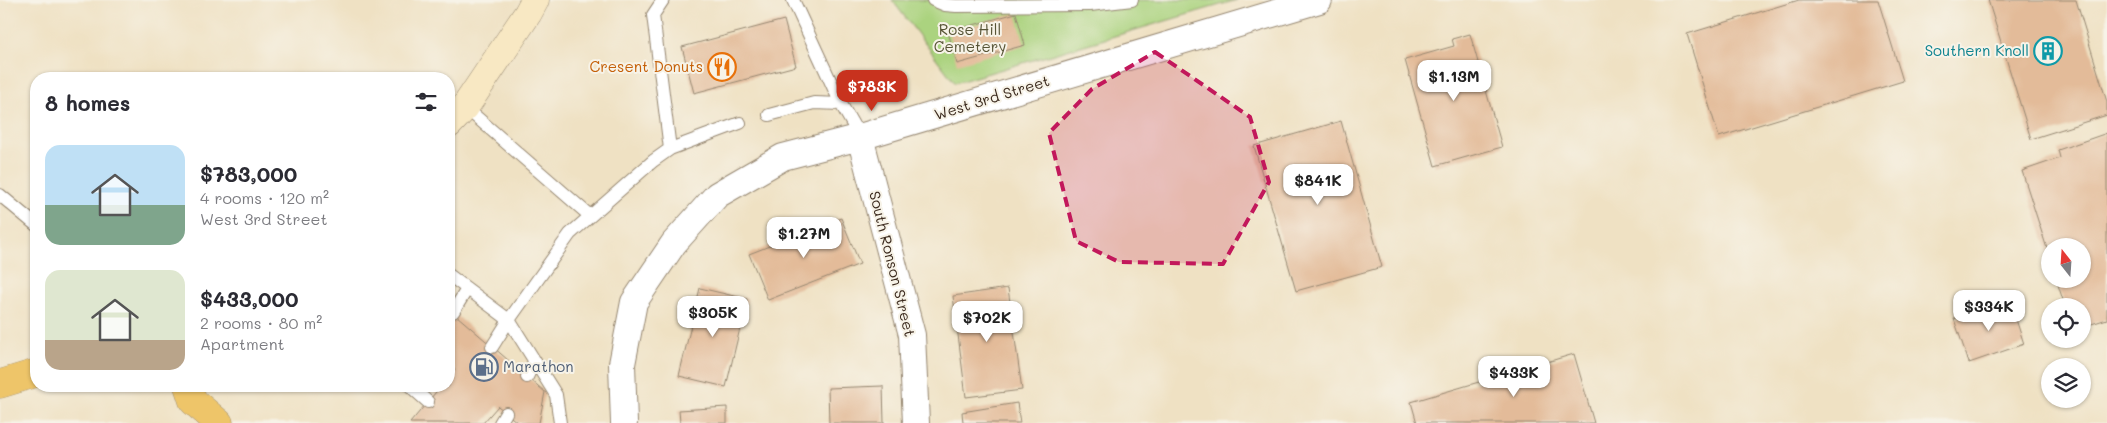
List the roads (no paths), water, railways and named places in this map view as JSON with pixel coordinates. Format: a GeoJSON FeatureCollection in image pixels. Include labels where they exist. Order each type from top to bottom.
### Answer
{"type":"FeatureCollection","features":[{"type":"Feature","properties":{"kind":"main road"},"geometry":{"type":"LineString","coordinates":[[457,115],[528,13],[535,0]]}},
{"type":"Feature","properties":{"kind":"main road"},"geometry":{"type":"LineString","coordinates":[[0,384],[30,375]]}},
{"type":"Feature","properties":{"kind":"main road"},"geometry":{"type":"LineString","coordinates":[[190,392],[194,401],[220,423]]}},
{"type":"Feature","properties":{"kind":"street","name":"West 3rd Street"},"geometry":{"type":"LineString","coordinates":[[624,423],[622,364],[634,302],[674,243],[717,195],[783,157],[860,137],[1319,0]]}},
{"type":"Feature","properties":{"kind":"street","name":"South Ronson Street"},"geometry":{"type":"LineString","coordinates":[[860,137],[912,335],[916,423]]}},
{"type":"Feature","properties":{"kind":"lane"},"geometry":{"type":"LineString","coordinates":[[663,0],[653,15],[670,149]]}},
{"type":"Feature","properties":{"kind":"lane"},"geometry":{"type":"LineString","coordinates":[[794,0],[841,104],[860,137]]}},
{"type":"Feature","properties":{"kind":"lane"},"geometry":{"type":"LineString","coordinates":[[933,0],[945,5],[956,6],[1090,5],[1132,0]]}},
{"type":"Feature","properties":{"kind":"lane"},"geometry":{"type":"LineString","coordinates":[[769,115],[814,103],[841,104]]}},
{"type":"Feature","properties":{"kind":"lane"},"geometry":{"type":"LineString","coordinates":[[457,115],[589,215]]}},
{"type":"Feature","properties":{"kind":"lane"},"geometry":{"type":"LineString","coordinates":[[492,347],[570,234],[589,215],[653,160],[670,149],[740,123]]}},
{"type":"Feature","properties":{"kind":"lane"},"geometry":{"type":"LineString","coordinates":[[0,195],[30,220]]}},
{"type":"Feature","properties":{"kind":"lane"},"geometry":{"type":"LineString","coordinates":[[455,280],[509,320],[556,395],[560,423]]}},
{"type":"Feature","properties":{"kind":"lane"},"geometry":{"type":"LineString","coordinates":[[455,309],[467,289]]}},
{"type":"Feature","properties":{"kind":"lane"},"geometry":{"type":"LineString","coordinates":[[527,377],[534,362]]}},
{"type":"Feature","properties":{"kind":"lane"},"geometry":{"type":"LineString","coordinates":[[417,392],[428,402]]}},
{"type":"Feature","properties":{"kind":"place","name":"Southern Knoll"},"geometry":{"type":"Point","coordinates":[2048,51]}},
{"type":"Feature","properties":{"kind":"place","name":"Cresent Donuts"},"geometry":{"type":"Point","coordinates":[722,67]}},
{"type":"Feature","properties":{"kind":"place","name":"Marathon"},"geometry":{"type":"Point","coordinates":[484,367]}},
{"type":"Feature","properties":{"kind":"park label","name":"Rose Hill Cemetery"},"geometry":{"type":"Point","coordinates":[970,38]}}]}
